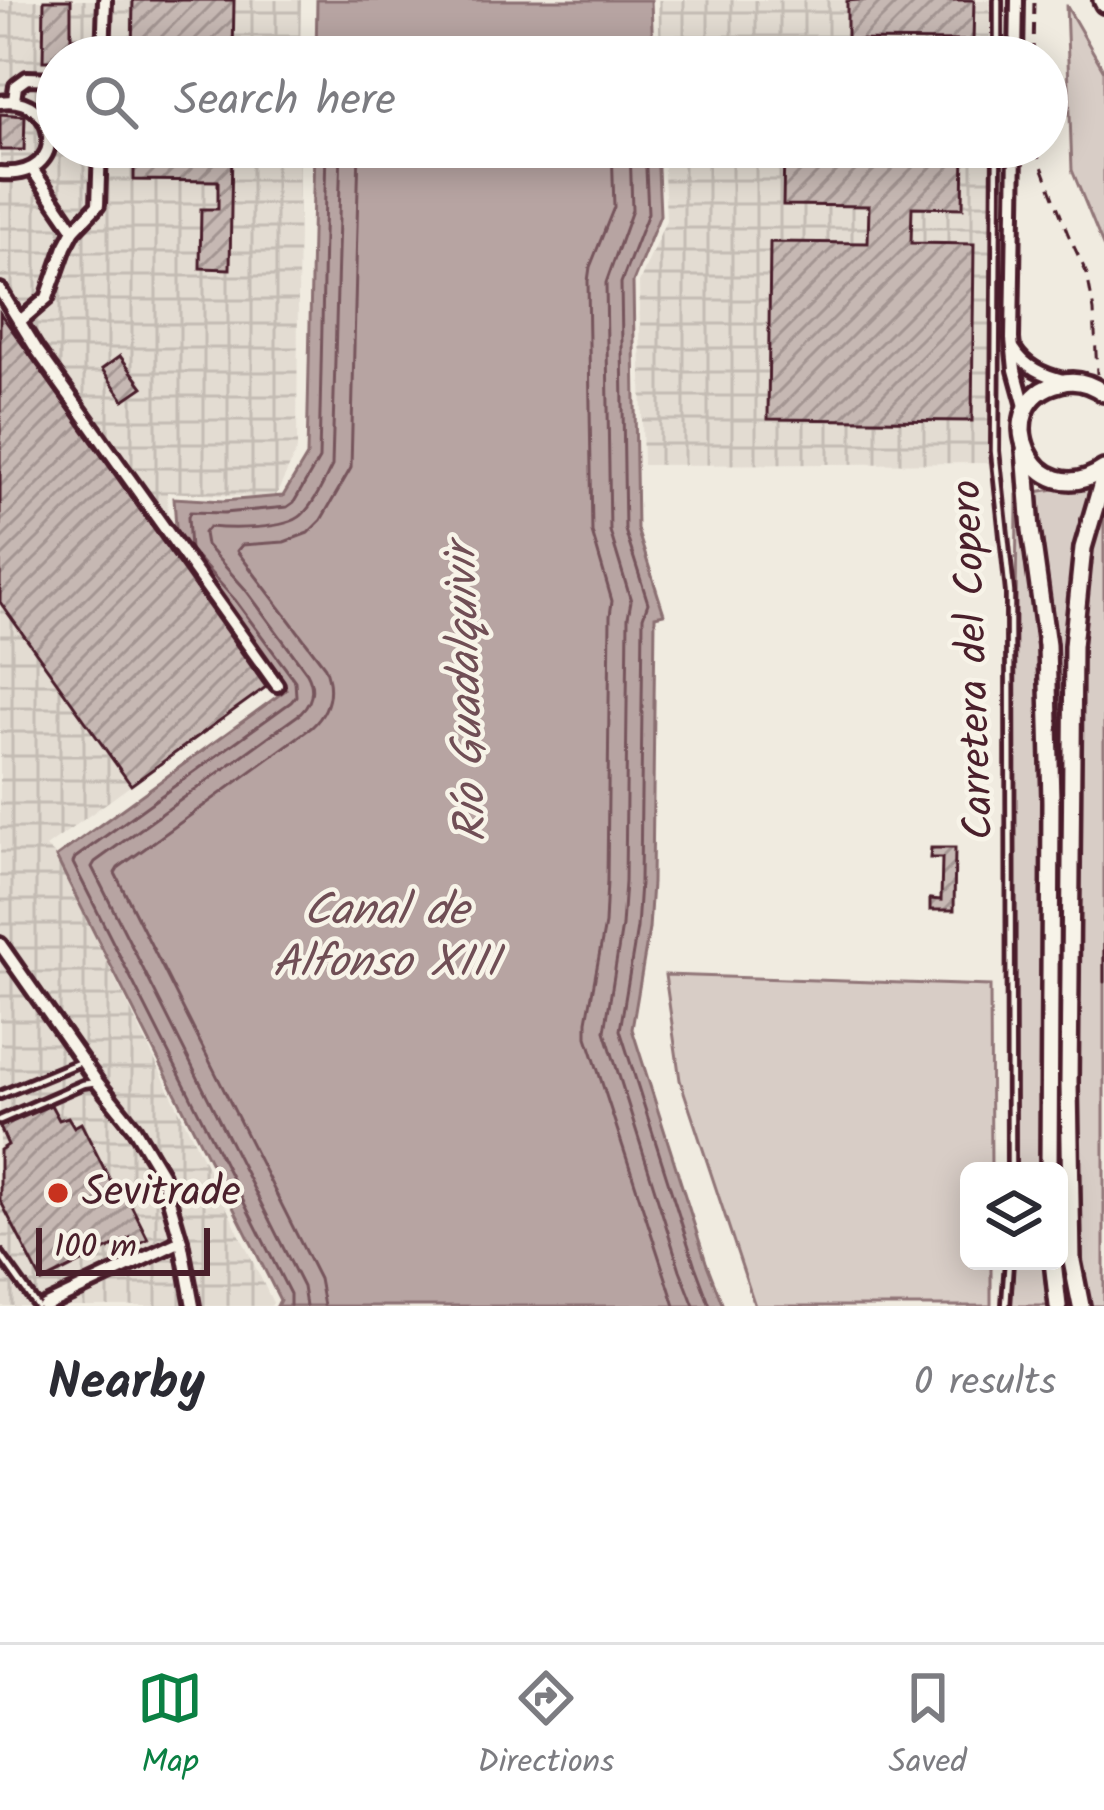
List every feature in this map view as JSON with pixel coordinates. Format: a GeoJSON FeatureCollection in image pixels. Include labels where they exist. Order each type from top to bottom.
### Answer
{"type":"FeatureCollection","features":[{"type":"Feature","properties":{"kind":"main road"},"geometry":{"type":"LineString","coordinates":[[1049,1162],[1052,801],[1048,645],[1022,437],[1026,410],[1042,390],[1066,381],[1100,390]]}},
{"type":"Feature","properties":{"kind":"main road"},"geometry":{"type":"LineString","coordinates":[[1025,451],[1046,474],[1062,480],[1078,481],[1104,473]]}},
{"type":"Feature","properties":{"kind":"main road"},"geometry":{"type":"LineString","coordinates":[[1081,1306],[1072,1261],[1069,1084],[1073,646],[1083,548],[1104,473]]}},
{"type":"Feature","properties":{"kind":"main road"},"geometry":{"type":"LineString","coordinates":[[1054,1270],[1058,1306]]}},
{"type":"Feature","properties":{"kind":"street"},"geometry":{"type":"LineString","coordinates":[[104,36],[105,0]]}},
{"type":"Feature","properties":{"kind":"street"},"geometry":{"type":"LineString","coordinates":[[1016,36],[1017,0]]}},
{"type":"Feature","properties":{"kind":"street"},"geometry":{"type":"LineString","coordinates":[[14,100],[16,86],[36,78]]}},
{"type":"Feature","properties":{"kind":"street"},"geometry":{"type":"LineString","coordinates":[[0,102],[14,100],[36,111]]}},
{"type":"Feature","properties":{"kind":"street"},"geometry":{"type":"LineString","coordinates":[[0,173],[18,175],[36,167]]}},
{"type":"Feature","properties":{"kind":"street"},"geometry":{"type":"LineString","coordinates":[[19,322],[47,298],[74,230],[98,205],[99,168]]}},
{"type":"Feature","properties":{"kind":"street"},"geometry":{"type":"LineString","coordinates":[[1015,168],[1013,348],[1026,410]]}},
{"type":"Feature","properties":{"kind":"street"},"geometry":{"type":"LineString","coordinates":[[32,169],[74,230]]}},
{"type":"Feature","properties":{"kind":"street"},"geometry":{"type":"LineString","coordinates":[[0,290],[278,685]]}},
{"type":"Feature","properties":{"kind":"street"},"geometry":{"type":"LineString","coordinates":[[1013,348],[1035,370],[1066,381]]}},
{"type":"Feature","properties":{"kind":"street"},"geometry":{"type":"LineString","coordinates":[[0,944],[134,1128],[160,1173],[181,1241],[193,1306]]}},
{"type":"Feature","properties":{"kind":"street"},"geometry":{"type":"LineString","coordinates":[[44,1306],[181,1241]]}},
{"type":"Feature","properties":{"kind":"lane"},"geometry":{"type":"LineString","coordinates":[[998,0],[998,36]]}},
{"type":"Feature","properties":{"kind":"lane","name":"Carretera del Copero"},"geometry":{"type":"LineString","coordinates":[[997,168],[995,451],[1010,592],[1011,1162]]}},
{"type":"Feature","properties":{"kind":"lane"},"geometry":{"type":"LineString","coordinates":[[0,1095],[82,1061]]}},
{"type":"Feature","properties":{"kind":"lane"},"geometry":{"type":"LineString","coordinates":[[0,1120],[97,1082]]}},
{"type":"Feature","properties":{"kind":"lane"},"geometry":{"type":"LineString","coordinates":[[0,1254],[44,1306]]}},
{"type":"Feature","properties":{"kind":"lane"},"geometry":{"type":"LineString","coordinates":[[1006,1306],[1008,1270]]}},
{"type":"Feature","properties":{"kind":"path"},"geometry":{"type":"LineString","coordinates":[[1033,36],[1034,0]]}},
{"type":"Feature","properties":{"kind":"path"},"geometry":{"type":"LineString","coordinates":[[1042,168],[1087,274],[1100,390]]}},
{"type":"Feature","properties":{"kind":"shaded area"},"geometry":{"type":"Polygon","coordinates":[[[0,0],[301,0],[300,36],[36,36],[36,168],[299,168],[297,450],[275,498],[167,492],[169,552],[266,687],[46,847],[55,855],[273,1303],[0,1306],[0,0]]]}},
{"type":"Feature","properties":{"kind":"shaded area"},"geometry":{"type":"Polygon","coordinates":[[[658,0],[990,0],[990,36],[659,36],[658,0]]]}},
{"type":"Feature","properties":{"kind":"shaded area"},"geometry":{"type":"Polygon","coordinates":[[[1066,5],[1104,71],[1104,248],[1072,170],[1066,5]]]}},
{"type":"Feature","properties":{"kind":"shaded area"},"geometry":{"type":"Polygon","coordinates":[[[664,168],[990,168],[990,463],[643,465],[639,283],[666,220],[664,168]]]}},
{"type":"Feature","properties":{"kind":"shaded area"},"geometry":{"type":"Polygon","coordinates":[[[1104,481],[1104,1306],[1009,1306],[1010,1270],[1068,1270],[1068,1162],[1012,1162],[1017,495],[1104,481]]]}},
{"type":"Feature","properties":{"kind":"shaded area"},"geometry":{"type":"Polygon","coordinates":[[[665,975],[990,986],[991,1162],[960,1162],[960,1270],[991,1270],[991,1306],[755,1306],[680,1080],[665,975]]]}},
{"type":"Feature","properties":{"kind":"water"},"geometry":{"type":"Polygon","coordinates":[[[317,0],[651,0],[652,36],[316,36],[317,0]]]}},
{"type":"Feature","properties":{"kind":"water","name":"Canal de Alfonso XIII"},"geometry":{"type":"Polygon","coordinates":[[[314,168],[658,168],[660,215],[633,282],[637,529],[664,614],[655,616],[649,929],[632,1029],[723,1306],[277,1306],[280,1300],[56,857],[286,690],[225,607],[178,555],[174,498],[223,501],[283,496],[307,456],[314,168]]]}},
{"type":"Feature","properties":{"kind":"building"},"geometry":{"type":"Polygon","coordinates":[[[44,0],[71,0],[71,36],[43,36],[44,0]]]}},
{"type":"Feature","properties":{"kind":"building"},"geometry":{"type":"Polygon","coordinates":[[[133,0],[234,0],[233,36],[132,36],[133,0]]]}},
{"type":"Feature","properties":{"kind":"building"},"geometry":{"type":"Polygon","coordinates":[[[974,0],[973,36],[847,36],[847,1],[974,0]]]}},
{"type":"Feature","properties":{"kind":"building"},"geometry":{"type":"Polygon","coordinates":[[[0,114],[25,116],[24,150],[0,150],[0,114]]]}},
{"type":"Feature","properties":{"kind":"building"},"geometry":{"type":"Polygon","coordinates":[[[134,168],[232,168],[230,269],[200,268],[201,209],[218,209],[218,181],[134,180],[134,168]]]}},
{"type":"Feature","properties":{"kind":"building"},"geometry":{"type":"Polygon","coordinates":[[[784,168],[964,168],[963,208],[912,207],[911,243],[974,244],[972,421],[768,419],[770,242],[868,243],[869,206],[783,205],[784,168]]]}},
{"type":"Feature","properties":{"kind":"building"},"geometry":{"type":"Polygon","coordinates":[[[0,313],[266,687],[131,785],[0,602],[0,313]]]}},
{"type":"Feature","properties":{"kind":"building"},"geometry":{"type":"Polygon","coordinates":[[[120,356],[143,387],[124,400],[102,369],[120,356]]]}},
{"type":"Feature","properties":{"kind":"building"},"geometry":{"type":"Polygon","coordinates":[[[931,848],[955,848],[954,910],[930,910],[930,899],[941,900],[942,858],[930,858],[931,848]]]}},
{"type":"Feature","properties":{"kind":"building","name":"Sevitrade"},"geometry":{"type":"Polygon","coordinates":[[[51,1105],[59,1120],[68,1117],[74,1127],[81,1123],[117,1194],[124,1191],[148,1239],[133,1246],[130,1238],[42,1282],[0,1200],[0,1150],[8,1145],[0,1127],[51,1105]]]}},
{"type":"Feature","properties":{"kind":"railway"},"geometry":{"type":"LineString","coordinates":[[1104,917],[1104,982]]}},
{"type":"Feature","properties":{"kind":"place","name":"Sevitrade"},"geometry":{"type":"Point","coordinates":[58,1193]}},
{"type":"Feature","properties":{"kind":"water label","name":"Río Guadalquivir"},"geometry":{"type":"Point","coordinates":[468,693]}}]}
